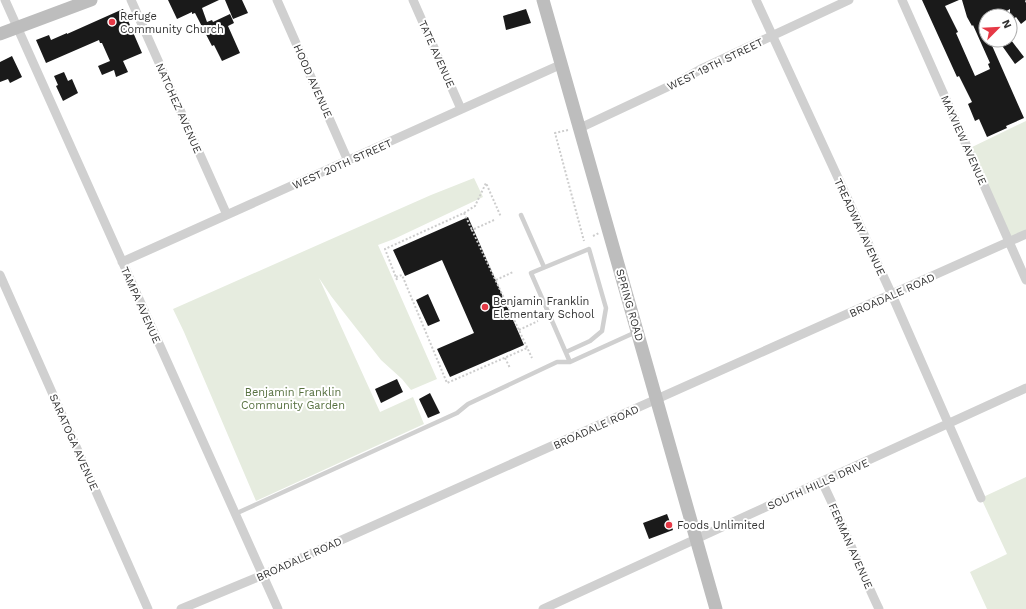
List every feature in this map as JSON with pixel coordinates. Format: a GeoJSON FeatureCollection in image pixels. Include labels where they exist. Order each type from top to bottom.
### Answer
{"type":"FeatureCollection","features":[{"type":"Feature","properties":{"kind":"street","name":"TAMPA AVENUE"},"geometry":{"type":"LineString","coordinates":[[5,0],[278,609]]}},
{"type":"Feature","properties":{"kind":"street"},"geometry":{"type":"LineString","coordinates":[[0,34],[91,0]]}},
{"type":"Feature","properties":{"kind":"street","name":"NATCHEZ AVENUE"},"geometry":{"type":"LineString","coordinates":[[131,0],[227,215]]}},
{"type":"Feature","properties":{"kind":"street","name":"HOOD AVENUE"},"geometry":{"type":"LineString","coordinates":[[277,0],[348,161]]}},
{"type":"Feature","properties":{"kind":"street","name":"TATE AVENUE"},"geometry":{"type":"LineString","coordinates":[[412,0],[461,109]]}},
{"type":"Feature","properties":{"kind":"street","name":"SPRING ROAD"},"geometry":{"type":"LineString","coordinates":[[543,0],[562,64],[575,128],[637,331],[716,609]]}},
{"type":"Feature","properties":{"kind":"street","name":"TREADWAY AVENUE"},"geometry":{"type":"LineString","coordinates":[[756,0],[892,295],[981,498]]}},
{"type":"Feature","properties":{"kind":"street","name":"WEST 19TH STREET"},"geometry":{"type":"LineString","coordinates":[[575,128],[678,82],[702,68],[849,0]]}},
{"type":"Feature","properties":{"kind":"street","name":"MAYVIEW AVENUE"},"geometry":{"type":"LineString","coordinates":[[902,0],[1026,280]]}},
{"type":"Feature","properties":{"kind":"street","name":"WEST 20TH STREET"},"geometry":{"type":"LineString","coordinates":[[122,262],[562,64]]}},
{"type":"Feature","properties":{"kind":"street","name":"BROADALE ROAD"},"geometry":{"type":"LineString","coordinates":[[181,609],[263,575],[1009,243],[1026,234]]}},
{"type":"Feature","properties":{"kind":"street","name":"SARATOGA AVENUE"},"geometry":{"type":"LineString","coordinates":[[0,275],[148,609]]}},
{"type":"Feature","properties":{"kind":"street","name":"SOUTH HILLS DRIVE"},"geometry":{"type":"LineString","coordinates":[[543,609],[1026,388]]}},
{"type":"Feature","properties":{"kind":"street","name":"FERMAN AVENUE"},"geometry":{"type":"LineString","coordinates":[[822,482],[840,518],[857,562],[879,609]]}},
{"type":"Feature","properties":{"kind":"lane"},"geometry":{"type":"LineString","coordinates":[[521,216],[544,267]]}},
{"type":"Feature","properties":{"kind":"lane"},"geometry":{"type":"LineString","coordinates":[[566,352],[590,341],[602,331],[606,308],[589,249],[531,273],[570,362]]}},
{"type":"Feature","properties":{"kind":"lane"},"geometry":{"type":"LineString","coordinates":[[235,514],[457,413],[468,404],[557,362],[570,362],[637,331]]}},
{"type":"Feature","properties":{"kind":"path"},"geometry":{"type":"LineString","coordinates":[[575,128],[555,134],[584,240]]}},
{"type":"Feature","properties":{"kind":"path"},"geometry":{"type":"LineString","coordinates":[[501,217],[486,183],[475,206],[464,213],[386,249],[397,278],[402,275],[447,383],[527,348]]}},
{"type":"Feature","properties":{"kind":"path"},"geometry":{"type":"LineString","coordinates":[[464,213],[532,358]]}},
{"type":"Feature","properties":{"kind":"path"},"geometry":{"type":"LineString","coordinates":[[472,230],[494,220]]}},
{"type":"Feature","properties":{"kind":"path"},"geometry":{"type":"LineString","coordinates":[[593,236],[600,232]]}},
{"type":"Feature","properties":{"kind":"path"},"geometry":{"type":"LineString","coordinates":[[496,280],[513,272]]}},
{"type":"Feature","properties":{"kind":"path"},"geometry":{"type":"LineString","coordinates":[[519,330],[538,321]]}},
{"type":"Feature","properties":{"kind":"path"},"geometry":{"type":"LineString","coordinates":[[505,358],[510,368]]}},
{"type":"Feature","properties":{"kind":"green space"},"geometry":{"type":"Polygon","coordinates":[[[1026,121],[1026,234],[1009,243],[968,149],[1026,121]]]}},
{"type":"Feature","properties":{"kind":"green space","name":"Benjamin Franklin Community Garden"},"geometry":{"type":"Polygon","coordinates":[[[474,178],[483,197],[378,245],[437,379],[411,390],[402,379],[381,360],[331,296],[319,278],[380,412],[413,397],[424,424],[256,501],[173,309],[431,195],[474,178]]]}},
{"type":"Feature","properties":{"kind":"green space"},"geometry":{"type":"Polygon","coordinates":[[[1026,477],[1026,609],[987,609],[970,572],[1007,554],[981,498],[1026,477]]]}},
{"type":"Feature","properties":{"kind":"building"},"geometry":{"type":"Polygon","coordinates":[[[168,0],[219,0],[202,8],[207,22],[212,20],[213,22],[230,14],[234,23],[228,26],[240,53],[222,61],[214,45],[212,46],[195,13],[192,14],[192,12],[177,19],[168,0]]]}},
{"type":"Feature","properties":{"kind":"building"},"geometry":{"type":"Polygon","coordinates":[[[225,0],[242,0],[248,13],[233,19],[225,0]]]}},
{"type":"Feature","properties":{"kind":"building"},"geometry":{"type":"Polygon","coordinates":[[[922,0],[959,0],[945,6],[958,32],[956,33],[975,76],[990,69],[988,64],[990,63],[983,48],[993,48],[1024,118],[987,137],[979,119],[975,121],[968,104],[972,102],[959,76],[957,77],[922,0]]]}},
{"type":"Feature","properties":{"kind":"building"},"geometry":{"type":"Polygon","coordinates":[[[962,0],[1026,0],[1026,20],[1021,24],[1018,20],[1018,8],[978,8],[978,36],[973,25],[972,26],[967,17],[962,0]]]}},
{"type":"Feature","properties":{"kind":"building"},"geometry":{"type":"Polygon","coordinates":[[[123,9],[142,53],[123,61],[128,72],[116,77],[114,70],[102,75],[98,66],[110,61],[102,43],[100,43],[99,40],[46,63],[36,40],[49,35],[51,40],[123,9]]]}},
{"type":"Feature","properties":{"kind":"building"},"geometry":{"type":"Polygon","coordinates":[[[526,9],[531,23],[506,30],[503,16],[526,9]]]}},
{"type":"Feature","properties":{"kind":"building"},"geometry":{"type":"Polygon","coordinates":[[[1004,48],[1017,48],[1024,57],[1015,64],[1004,48]]]}},
{"type":"Feature","properties":{"kind":"building"},"geometry":{"type":"Polygon","coordinates":[[[12,56],[22,77],[10,83],[8,79],[0,82],[0,62],[12,56]]]}},
{"type":"Feature","properties":{"kind":"building"},"geometry":{"type":"Polygon","coordinates":[[[64,72],[68,81],[72,79],[78,93],[63,101],[56,86],[58,85],[54,76],[64,72]]]}},
{"type":"Feature","properties":{"kind":"building","name":"Benjamin Franklin Elementary School"},"geometry":{"type":"Polygon","coordinates":[[[468,217],[524,345],[450,377],[437,349],[474,333],[442,260],[405,276],[393,250],[468,217]]]}},
{"type":"Feature","properties":{"kind":"building"},"geometry":{"type":"Polygon","coordinates":[[[428,294],[440,321],[428,326],[416,300],[428,294]]]}},
{"type":"Feature","properties":{"kind":"building"},"geometry":{"type":"Polygon","coordinates":[[[397,379],[403,392],[381,403],[375,389],[397,379]]]}},
{"type":"Feature","properties":{"kind":"building"},"geometry":{"type":"Polygon","coordinates":[[[430,393],[440,413],[428,418],[419,399],[430,393]]]}},
{"type":"Feature","properties":{"kind":"building"},"geometry":{"type":"Polygon","coordinates":[[[667,514],[673,530],[649,539],[643,523],[667,514]]]}},
{"type":"Feature","properties":{"kind":"place","name":"Refuge Community Church"},"geometry":{"type":"Point","coordinates":[112,22]}},
{"type":"Feature","properties":{"kind":"place","name":"Benjamin Franklin Elementary School"},"geometry":{"type":"Point","coordinates":[485,307]}},
{"type":"Feature","properties":{"kind":"place","name":"Foods Unlimited"},"geometry":{"type":"Point","coordinates":[669,525]}}]}
